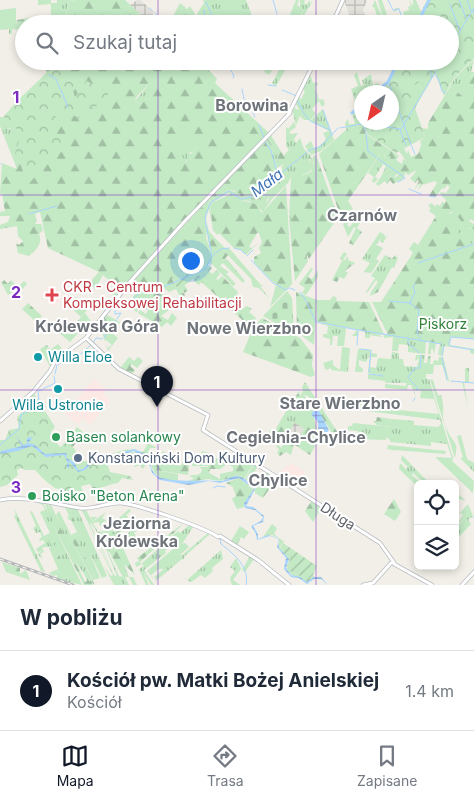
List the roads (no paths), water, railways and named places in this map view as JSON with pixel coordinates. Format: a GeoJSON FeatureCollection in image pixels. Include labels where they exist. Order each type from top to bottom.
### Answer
{"type":"FeatureCollection","features":[{"type":"Feature","properties":{"kind":"street"},"geometry":{"type":"LineString","coordinates":[[336,15],[343,0]]}},
{"type":"Feature","properties":{"kind":"street"},"geometry":{"type":"LineString","coordinates":[[0,421],[33,392],[57,359],[85,340],[156,254],[220,183],[270,134],[289,112],[310,70]]}},
{"type":"Feature","properties":{"kind":"street","name":"Długa"},"geometry":{"type":"LineString","coordinates":[[85,340],[119,369],[206,416],[203,428],[380,543],[392,562]]}},
{"type":"Feature","properties":{"kind":"street"},"geometry":{"type":"LineString","coordinates":[[0,500],[18,498],[83,508],[107,504],[130,504],[177,519],[219,536],[259,561],[288,584]]}},
{"type":"Feature","properties":{"kind":"street"},"geometry":{"type":"LineString","coordinates":[[363,585],[373,584],[392,562],[432,585]]}},
{"type":"Feature","properties":{"kind":"street"},"geometry":{"type":"LineString","coordinates":[[462,585],[474,572]]}},
{"type":"Feature","properties":{"kind":"water"},"geometry":{"type":"Polygon","coordinates":[[[317,407],[329,430],[321,439],[319,438],[321,433],[318,431],[318,422],[311,414],[317,407]]]}},
{"type":"Feature","properties":{"kind":"water"},"geometry":{"type":"Polygon","coordinates":[[[15,434],[23,445],[27,444],[27,438],[33,437],[28,443],[35,445],[45,454],[67,453],[66,458],[74,462],[78,470],[83,469],[90,462],[134,449],[141,452],[148,460],[134,451],[91,464],[85,470],[78,472],[69,461],[69,468],[66,467],[68,463],[64,455],[46,457],[32,446],[0,454],[1,451],[22,446],[15,434]]]}},
{"type":"Feature","properties":{"kind":"water"},"geometry":{"type":"Polygon","coordinates":[[[148,460],[154,473],[162,478],[219,481],[235,476],[241,477],[255,489],[246,506],[253,507],[264,516],[263,522],[253,526],[258,534],[258,539],[268,535],[278,539],[270,536],[257,540],[251,526],[261,521],[263,517],[255,510],[245,508],[244,503],[254,489],[239,478],[220,483],[209,481],[189,485],[160,480],[152,473],[148,460]]]}},
{"type":"Feature","properties":{"kind":"water"},"geometry":{"type":"Polygon","coordinates":[[[278,542],[279,548],[289,559],[286,568],[291,575],[300,577],[307,582],[314,577],[321,577],[328,585],[321,579],[314,579],[307,584],[299,578],[291,577],[284,569],[286,558],[277,547],[278,542]]]}},
{"type":"Feature","properties":{"kind":"waterway"},"geometry":{"type":"LineString","coordinates":[[273,0],[277,14]]}},
{"type":"Feature","properties":{"kind":"waterway"},"geometry":{"type":"LineString","coordinates":[[388,0],[393,10]]}},
{"type":"Feature","properties":{"kind":"waterway","name":"Mała"},"geometry":{"type":"LineString","coordinates":[[422,15],[429,0]]}},
{"type":"Feature","properties":{"kind":"waterway"},"geometry":{"type":"LineString","coordinates":[[459,0],[466,18]]}},
{"type":"Feature","properties":{"kind":"waterway"},"geometry":{"type":"LineString","coordinates":[[467,0],[471,11]]}},
{"type":"Feature","properties":{"kind":"waterway"},"geometry":{"type":"LineString","coordinates":[[206,2],[211,13]]}},
{"type":"Feature","properties":{"kind":"waterway"},"geometry":{"type":"LineString","coordinates":[[450,4],[454,15]]}},
{"type":"Feature","properties":{"kind":"waterway"},"geometry":{"type":"LineString","coordinates":[[459,32],[474,8]]}},
{"type":"Feature","properties":{"kind":"waterway"},"geometry":{"type":"LineString","coordinates":[[394,10],[399,9],[401,15]]}},
{"type":"Feature","properties":{"kind":"waterway"},"geometry":{"type":"LineString","coordinates":[[204,10],[205,15]]}},
{"type":"Feature","properties":{"kind":"waterway"},"geometry":{"type":"LineString","coordinates":[[231,70],[233,78]]}},
{"type":"Feature","properties":{"kind":"waterway","name":"Mała"},"geometry":{"type":"LineString","coordinates":[[384,85],[394,70]]}},
{"type":"Feature","properties":{"kind":"waterway"},"geometry":{"type":"LineString","coordinates":[[429,70],[432,77]]}},
{"type":"Feature","properties":{"kind":"waterway"},"geometry":{"type":"LineString","coordinates":[[340,128],[361,124],[401,129],[437,70]]}},
{"type":"Feature","properties":{"kind":"waterway"},"geometry":{"type":"LineString","coordinates":[[49,75],[56,79],[60,89]]}},
{"type":"Feature","properties":{"kind":"waterway"},"geometry":{"type":"LineString","coordinates":[[436,75],[440,83]]}},
{"type":"Feature","properties":{"kind":"waterway"},"geometry":{"type":"LineString","coordinates":[[388,81],[411,144]]}},
{"type":"Feature","properties":{"kind":"waterway"},"geometry":{"type":"LineString","coordinates":[[440,84],[442,91],[446,93]]}},
{"type":"Feature","properties":{"kind":"waterway"},"geometry":{"type":"LineString","coordinates":[[268,85],[276,86]]}},
{"type":"Feature","properties":{"kind":"waterway"},"geometry":{"type":"LineString","coordinates":[[242,89],[244,99]]}},
{"type":"Feature","properties":{"kind":"waterway"},"geometry":{"type":"LineString","coordinates":[[61,90],[68,108]]}},
{"type":"Feature","properties":{"kind":"waterway"},"geometry":{"type":"LineString","coordinates":[[282,90],[297,96]]}},
{"type":"Feature","properties":{"kind":"waterway"},"geometry":{"type":"LineString","coordinates":[[245,100],[251,110]]}},
{"type":"Feature","properties":{"kind":"waterway"},"geometry":{"type":"LineString","coordinates":[[297,100],[303,111]]}},
{"type":"Feature","properties":{"kind":"waterway"},"geometry":{"type":"LineString","coordinates":[[323,110],[332,135]]}},
{"type":"Feature","properties":{"kind":"waterway"},"geometry":{"type":"LineString","coordinates":[[303,112],[309,120]]}},
{"type":"Feature","properties":{"kind":"waterway"},"geometry":{"type":"LineString","coordinates":[[253,113],[255,117]]}},
{"type":"Feature","properties":{"kind":"waterway"},"geometry":{"type":"LineString","coordinates":[[310,121],[330,130]]}},
{"type":"Feature","properties":{"kind":"waterway"},"geometry":{"type":"LineString","coordinates":[[259,125],[264,138]]}},
{"type":"Feature","properties":{"kind":"waterway","name":"Mała"},"geometry":{"type":"LineString","coordinates":[[308,151],[321,146],[338,128]]}},
{"type":"Feature","properties":{"kind":"waterway"},"geometry":{"type":"LineString","coordinates":[[400,130],[406,145]]}},
{"type":"Feature","properties":{"kind":"waterway"},"geometry":{"type":"LineString","coordinates":[[366,134],[368,151],[376,157]]}},
{"type":"Feature","properties":{"kind":"waterway"},"geometry":{"type":"LineString","coordinates":[[265,141],[271,151],[277,171],[266,185]]}},
{"type":"Feature","properties":{"kind":"waterway"},"geometry":{"type":"LineString","coordinates":[[411,145],[415,154]]}},
{"type":"Feature","properties":{"kind":"waterway","name":"Mała"},"geometry":{"type":"LineString","coordinates":[[117,319],[121,313],[115,314],[115,306],[124,303],[129,305],[142,292],[161,291],[163,287],[205,269],[212,257],[205,218],[210,203],[229,191],[241,199],[252,197],[307,152]]}},
{"type":"Feature","properties":{"kind":"waterway"},"geometry":{"type":"LineString","coordinates":[[377,158],[404,177]]}},
{"type":"Feature","properties":{"kind":"waterway"},"geometry":{"type":"LineString","coordinates":[[398,182],[405,178]]}},
{"type":"Feature","properties":{"kind":"waterway"},"geometry":{"type":"LineString","coordinates":[[409,189],[421,194]]}},
{"type":"Feature","properties":{"kind":"waterway"},"geometry":{"type":"LineString","coordinates":[[429,196],[435,197]]}},
{"type":"Feature","properties":{"kind":"waterway"},"geometry":{"type":"LineString","coordinates":[[39,211],[57,206]]}},
{"type":"Feature","properties":{"kind":"waterway"},"geometry":{"type":"LineString","coordinates":[[29,214],[38,211]]}},
{"type":"Feature","properties":{"kind":"waterway"},"geometry":{"type":"LineString","coordinates":[[418,263],[474,244]]}},
{"type":"Feature","properties":{"kind":"waterway"},"geometry":{"type":"LineString","coordinates":[[213,255],[221,249],[229,248]]}},
{"type":"Feature","properties":{"kind":"waterway"},"geometry":{"type":"LineString","coordinates":[[234,248],[241,250],[245,254]]}},
{"type":"Feature","properties":{"kind":"waterway"},"geometry":{"type":"LineString","coordinates":[[247,256],[253,250]]}},
{"type":"Feature","properties":{"kind":"waterway"},"geometry":{"type":"LineString","coordinates":[[251,260],[274,284]]}},
{"type":"Feature","properties":{"kind":"waterway"},"geometry":{"type":"LineString","coordinates":[[275,284],[286,290],[289,288]]}},
{"type":"Feature","properties":{"kind":"waterway"},"geometry":{"type":"LineString","coordinates":[[410,303],[415,292],[413,287],[415,284]]}},
{"type":"Feature","properties":{"kind":"waterway"},"geometry":{"type":"LineString","coordinates":[[290,288],[295,290]]}},
{"type":"Feature","properties":{"kind":"waterway"},"geometry":{"type":"LineString","coordinates":[[300,292],[307,302]]}},
{"type":"Feature","properties":{"kind":"waterway"},"geometry":{"type":"LineString","coordinates":[[389,301],[410,303],[419,310],[418,321]]}},
{"type":"Feature","properties":{"kind":"waterway"},"geometry":{"type":"LineString","coordinates":[[307,303],[316,322]]}},
{"type":"Feature","properties":{"kind":"waterway","name":"Mała"},"geometry":{"type":"LineString","coordinates":[[104,338],[108,329],[116,320]]}},
{"type":"Feature","properties":{"kind":"waterway"},"geometry":{"type":"LineString","coordinates":[[317,322],[358,330]]}},
{"type":"Feature","properties":{"kind":"waterway"},"geometry":{"type":"LineString","coordinates":[[418,322],[417,333],[421,339]]}},
{"type":"Feature","properties":{"kind":"waterway"},"geometry":{"type":"LineString","coordinates":[[359,330],[442,344]]}},
{"type":"Feature","properties":{"kind":"waterway"},"geometry":{"type":"LineString","coordinates":[[357,345],[358,331]]}},
{"type":"Feature","properties":{"kind":"waterway"},"geometry":{"type":"LineString","coordinates":[[449,345],[451,337],[474,339]]}},
{"type":"Feature","properties":{"kind":"waterway","name":"Mała"},"geometry":{"type":"LineString","coordinates":[[93,343],[96,338],[102,339]]}},
{"type":"Feature","properties":{"kind":"waterway"},"geometry":{"type":"LineString","coordinates":[[408,339],[408,343],[419,353]]}},
{"type":"Feature","properties":{"kind":"waterway","name":"Mała"},"geometry":{"type":"LineString","coordinates":[[75,359],[91,345]]}},
{"type":"Feature","properties":{"kind":"waterway"},"geometry":{"type":"LineString","coordinates":[[442,355],[444,346]]}},
{"type":"Feature","properties":{"kind":"waterway"},"geometry":{"type":"LineString","coordinates":[[450,346],[474,350]]}},
{"type":"Feature","properties":{"kind":"waterway"},"geometry":{"type":"LineString","coordinates":[[360,349],[369,350]]}},
{"type":"Feature","properties":{"kind":"waterway"},"geometry":{"type":"LineString","coordinates":[[369,372],[371,350]]}},
{"type":"Feature","properties":{"kind":"waterway"},"geometry":{"type":"LineString","coordinates":[[408,377],[415,368],[420,368],[421,355]]}},
{"type":"Feature","properties":{"kind":"waterway"},"geometry":{"type":"LineString","coordinates":[[442,357],[447,380]]}},
{"type":"Feature","properties":{"kind":"waterway","name":"Mała"},"geometry":{"type":"LineString","coordinates":[[58,365],[65,360],[74,362],[74,360]]}},
{"type":"Feature","properties":{"kind":"waterway","name":"Mała"},"geometry":{"type":"LineString","coordinates":[[55,374],[57,365]]}},
{"type":"Feature","properties":{"kind":"waterway"},"geometry":{"type":"LineString","coordinates":[[369,374],[383,376]]}},
{"type":"Feature","properties":{"kind":"waterway","name":"Mała"},"geometry":{"type":"LineString","coordinates":[[43,389],[55,383],[54,376]]}},
{"type":"Feature","properties":{"kind":"waterway"},"geometry":{"type":"LineString","coordinates":[[408,378],[416,386]]}},
{"type":"Feature","properties":{"kind":"waterway"},"geometry":{"type":"LineString","coordinates":[[451,381],[474,383]]}},
{"type":"Feature","properties":{"kind":"waterway","name":"Mała"},"geometry":{"type":"LineString","coordinates":[[36,406],[39,401],[38,391],[42,390]]}},
{"type":"Feature","properties":{"kind":"waterway","name":"Mała"},"geometry":{"type":"LineString","coordinates":[[0,445],[19,429],[21,415],[30,409],[35,411],[35,408]]}},
{"type":"Feature","properties":{"kind":"waterway"},"geometry":{"type":"LineString","coordinates":[[213,488],[217,486],[225,487]]}},
{"type":"Feature","properties":{"kind":"waterway"},"geometry":{"type":"LineString","coordinates":[[220,539],[221,544],[236,557],[246,572],[246,585]]}},
{"type":"Feature","properties":{"kind":"railway"},"geometry":{"type":"LineString","coordinates":[[0,559],[73,585]]}},
{"type":"Feature","properties":{"kind":"place","name":"CKR - Centrum Kompleksowej Rehabilitacji"},"geometry":{"type":"Point","coordinates":[52,295]}},
{"type":"Feature","properties":{"kind":"place","name":"Willa Eloe"},"geometry":{"type":"Point","coordinates":[38,357]}},
{"type":"Feature","properties":{"kind":"place","name":"Willa Ustronie"},"geometry":{"type":"Point","coordinates":[58,389]}},
{"type":"Feature","properties":{"kind":"place","name":"Kościół pw. Matki Bożej Anielskiej"},"geometry":{"type":"Point","coordinates":[157,407]}},
{"type":"Feature","properties":{"kind":"place","name":"Basen solankowy"},"geometry":{"type":"Point","coordinates":[56,437]}},
{"type":"Feature","properties":{"kind":"place","name":"Konstanciński Dom Kultury"},"geometry":{"type":"Point","coordinates":[78,458]}},
{"type":"Feature","properties":{"kind":"place","name":"Boisko \"Beton Arena\""},"geometry":{"type":"Point","coordinates":[32,496]}},
{"type":"Feature","properties":{"kind":"district","name":"Borowina"},"geometry":{"type":"Point","coordinates":[252,105]}},
{"type":"Feature","properties":{"kind":"district","name":"Czarnów"},"geometry":{"type":"Point","coordinates":[362,215]}},
{"type":"Feature","properties":{"kind":"district","name":"Królewska Góra"},"geometry":{"type":"Point","coordinates":[97,326]}},
{"type":"Feature","properties":{"kind":"district","name":"Nowe Wierzbno"},"geometry":{"type":"Point","coordinates":[249,328]}},
{"type":"Feature","properties":{"kind":"district","name":"Stare Wierzbno"},"geometry":{"type":"Point","coordinates":[340,403]}},
{"type":"Feature","properties":{"kind":"district","name":"Cegielnia-Chylice"},"geometry":{"type":"Point","coordinates":[296,437]}},
{"type":"Feature","properties":{"kind":"district","name":"Chylice"},"geometry":{"type":"Point","coordinates":[278,480]}},
{"type":"Feature","properties":{"kind":"district","name":"Jeziorna Królewska"},"geometry":{"type":"Point","coordinates":[137,532]}},
{"type":"Feature","properties":{"kind":"park label","name":"Piskorz"},"geometry":{"type":"Point","coordinates":[443,324]}}]}
